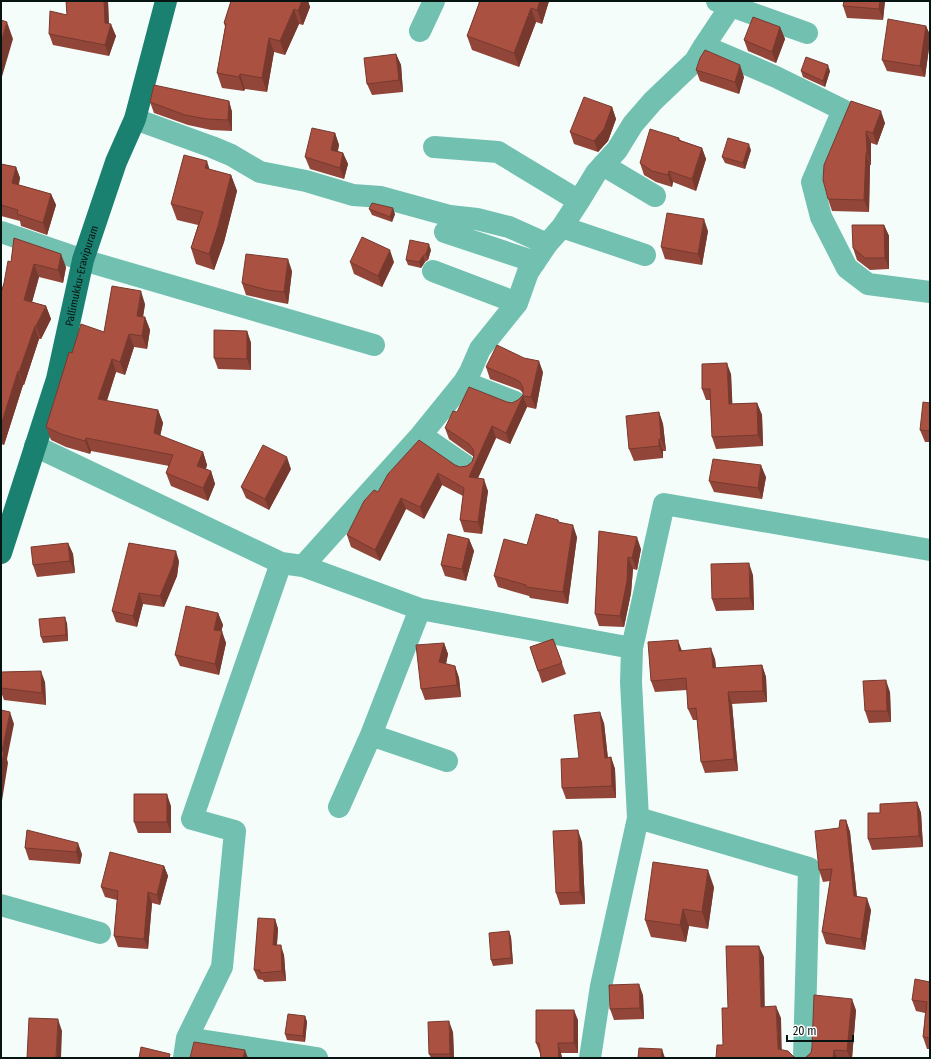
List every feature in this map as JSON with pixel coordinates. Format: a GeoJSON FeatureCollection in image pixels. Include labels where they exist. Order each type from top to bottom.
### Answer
{"type":"FeatureCollection","features":[{"type":"Feature","properties":{"kind":"main road","name":"Pallimukku-Eravipuram"},"geometry":{"type":"LineString","coordinates":[[1,553],[57,379],[84,260],[116,162],[135,118],[166,1]]}},
{"type":"Feature","properties":{"kind":"street"},"geometry":{"type":"LineString","coordinates":[[420,31],[434,1]]}},
{"type":"Feature","properties":{"kind":"street"},"geometry":{"type":"LineString","coordinates":[[303,566],[421,435],[464,382],[480,349],[517,303],[528,272],[547,244],[562,227],[596,173],[617,150],[633,124],[648,106],[674,79],[695,61],[727,3],[807,33]]}},
{"type":"Feature","properties":{"kind":"street"},"geometry":{"type":"LineString","coordinates":[[704,46],[776,77],[842,110],[812,182],[821,218],[847,268],[868,284],[930,292]]}},
{"type":"Feature","properties":{"kind":"street"},"geometry":{"type":"LineString","coordinates":[[135,118],[212,146],[260,172],[306,181],[353,195],[381,197],[450,216],[509,227],[547,244]]}},
{"type":"Feature","properties":{"kind":"street"},"geometry":{"type":"LineString","coordinates":[[434,147],[498,152],[579,201]]}},
{"type":"Feature","properties":{"kind":"street"},"geometry":{"type":"LineString","coordinates":[[603,165],[655,196]]}},
{"type":"Feature","properties":{"kind":"street"},"geometry":{"type":"LineString","coordinates":[[562,227],[646,255]]}},
{"type":"Feature","properties":{"kind":"street"},"geometry":{"type":"LineString","coordinates":[[1,232],[84,260],[374,345]]}},
{"type":"Feature","properties":{"kind":"street"},"geometry":{"type":"LineString","coordinates":[[445,232],[535,262]]}},
{"type":"Feature","properties":{"kind":"street"},"geometry":{"type":"LineString","coordinates":[[433,271],[517,303]]}},
{"type":"Feature","properties":{"kind":"street"},"geometry":{"type":"LineString","coordinates":[[464,382],[515,402]]}},
{"type":"Feature","properties":{"kind":"street"},"geometry":{"type":"LineString","coordinates":[[421,435],[466,466]]}},
{"type":"Feature","properties":{"kind":"street"},"geometry":{"type":"LineString","coordinates":[[36,446],[281,563],[303,566],[420,608],[632,648]]}},
{"type":"Feature","properties":{"kind":"street"},"geometry":{"type":"LineString","coordinates":[[590,1058],[601,986],[638,818],[631,682],[632,648],[664,504],[930,550]]}},
{"type":"Feature","properties":{"kind":"street"},"geometry":{"type":"LineString","coordinates":[[281,563],[192,820],[235,831],[222,967],[185,1048],[317,1058]]}},
{"type":"Feature","properties":{"kind":"street"},"geometry":{"type":"LineString","coordinates":[[339,807],[371,735],[420,608]]}},
{"type":"Feature","properties":{"kind":"street"},"geometry":{"type":"LineString","coordinates":[[371,735],[447,761]]}},
{"type":"Feature","properties":{"kind":"street"},"geometry":{"type":"LineString","coordinates":[[638,818],[809,868],[804,1058]]}},
{"type":"Feature","properties":{"kind":"street"},"geometry":{"type":"LineString","coordinates":[[1,905],[100,933]]}},
{"type":"Feature","properties":{"kind":"building"},"geometry":{"type":"Polygon","coordinates":[[[66,1],[104,1],[105,23],[111,24],[105,45],[49,34],[50,11],[67,15],[66,1]]]}},
{"type":"Feature","properties":{"kind":"building"},"geometry":{"type":"Polygon","coordinates":[[[231,1],[302,1],[298,11],[294,9],[280,41],[269,38],[262,78],[240,74],[239,77],[217,73],[226,24],[224,23],[231,1]]]}},
{"type":"Feature","properties":{"kind":"building"},"geometry":{"type":"Polygon","coordinates":[[[480,1],[540,1],[537,10],[531,8],[514,53],[467,36],[480,1]]]}},
{"type":"Feature","properties":{"kind":"building"},"geometry":{"type":"Polygon","coordinates":[[[844,1],[880,1],[879,9],[843,6],[844,1]]]}},
{"type":"Feature","properties":{"kind":"building"},"geometry":{"type":"Polygon","coordinates":[[[753,17],[780,27],[772,52],[744,40],[753,17]]]}},
{"type":"Feature","properties":{"kind":"building"},"geometry":{"type":"Polygon","coordinates":[[[888,19],[926,26],[920,66],[882,60],[888,19]]]}},
{"type":"Feature","properties":{"kind":"building"},"geometry":{"type":"Polygon","coordinates":[[[1,20],[7,22],[1,42],[1,20]]]}},
{"type":"Feature","properties":{"kind":"building"},"geometry":{"type":"Polygon","coordinates":[[[705,50],[740,65],[735,82],[696,70],[700,58],[705,50]]]}},
{"type":"Feature","properties":{"kind":"building"},"geometry":{"type":"Polygon","coordinates":[[[396,54],[399,80],[367,84],[364,58],[396,54]]]}},
{"type":"Feature","properties":{"kind":"building"},"geometry":{"type":"Polygon","coordinates":[[[806,57],[828,65],[823,81],[801,71],[806,57]]]}},
{"type":"Feature","properties":{"kind":"building"},"geometry":{"type":"Polygon","coordinates":[[[154,85],[229,101],[228,120],[207,119],[185,115],[150,102],[154,85]]]}},
{"type":"Feature","properties":{"kind":"building"},"geometry":{"type":"Polygon","coordinates":[[[584,97],[612,107],[604,129],[594,141],[570,132],[584,97]]]}},
{"type":"Feature","properties":{"kind":"building"},"geometry":{"type":"Polygon","coordinates":[[[851,101],[881,111],[873,133],[866,131],[867,153],[864,200],[828,199],[823,180],[824,165],[851,101]]]}},
{"type":"Feature","properties":{"kind":"building"},"geometry":{"type":"Polygon","coordinates":[[[312,128],[335,133],[331,150],[343,153],[340,168],[305,157],[312,128]]]}},
{"type":"Feature","properties":{"kind":"building"},"geometry":{"type":"Polygon","coordinates":[[[650,129],[679,138],[678,140],[702,148],[692,179],[669,171],[668,175],[652,171],[640,163],[650,129]]]}},
{"type":"Feature","properties":{"kind":"building"},"geometry":{"type":"Polygon","coordinates":[[[728,138],[749,144],[743,163],[722,157],[728,138]]]}},
{"type":"Feature","properties":{"kind":"building"},"geometry":{"type":"Polygon","coordinates":[[[184,155],[207,161],[205,168],[231,175],[209,254],[191,248],[203,212],[171,204],[184,155]]]}},
{"type":"Feature","properties":{"kind":"building"},"geometry":{"type":"Polygon","coordinates":[[[1,164],[16,167],[12,183],[51,194],[43,223],[17,214],[18,210],[1,205],[1,164]]]}},
{"type":"Feature","properties":{"kind":"building"},"geometry":{"type":"Polygon","coordinates":[[[372,203],[393,208],[390,217],[369,209],[372,203]]]}},
{"type":"Feature","properties":{"kind":"building"},"geometry":{"type":"Polygon","coordinates":[[[667,213],[704,219],[698,254],[661,247],[667,213]]]}},
{"type":"Feature","properties":{"kind":"building"},"geometry":{"type":"Polygon","coordinates":[[[852,225],[884,225],[885,258],[865,258],[853,248],[852,225]]]}},
{"type":"Feature","properties":{"kind":"building"},"geometry":{"type":"Polygon","coordinates":[[[362,237],[390,250],[378,276],[350,262],[362,237]]]}},
{"type":"Feature","properties":{"kind":"building"},"geometry":{"type":"Polygon","coordinates":[[[14,238],[61,254],[58,270],[34,264],[24,300],[46,306],[35,326],[19,372],[18,371],[1,425],[1,293],[8,261],[11,262],[14,238]]]}},
{"type":"Feature","properties":{"kind":"building"},"geometry":{"type":"Polygon","coordinates":[[[410,240],[429,244],[426,254],[419,262],[406,260],[410,240]]]}},
{"type":"Feature","properties":{"kind":"building"},"geometry":{"type":"Polygon","coordinates":[[[246,254],[288,259],[284,292],[267,290],[242,283],[246,254]]]}},
{"type":"Feature","properties":{"kind":"building"},"geometry":{"type":"Polygon","coordinates":[[[112,286],[141,291],[137,316],[145,317],[142,336],[129,334],[120,362],[112,359],[98,399],[158,410],[154,433],[203,452],[197,466],[211,471],[203,488],[166,473],[173,455],[86,438],[85,441],[61,434],[46,427],[69,352],[72,353],[81,324],[104,332],[112,286]]]}},
{"type":"Feature","properties":{"kind":"building"},"geometry":{"type":"Polygon","coordinates":[[[214,330],[247,331],[247,359],[214,358],[214,330]]]}},
{"type":"Feature","properties":{"kind":"building"},"geometry":{"type":"Polygon","coordinates":[[[497,345],[524,358],[539,361],[531,397],[523,396],[506,433],[492,426],[469,477],[484,479],[478,522],[460,520],[464,488],[438,473],[420,507],[401,498],[375,550],[347,535],[364,501],[374,490],[378,492],[388,474],[419,440],[455,465],[460,467],[467,466],[472,462],[474,456],[473,449],[469,444],[445,428],[453,411],[457,412],[469,387],[512,403],[523,395],[523,388],[520,382],[486,367],[497,345]]]}},
{"type":"Feature","properties":{"kind":"building"},"geometry":{"type":"Polygon","coordinates":[[[727,363],[729,404],[757,403],[758,435],[712,437],[710,389],[702,389],[702,364],[727,363]]]}},
{"type":"Feature","properties":{"kind":"building"},"geometry":{"type":"Polygon","coordinates":[[[923,402],[930,403],[930,431],[920,430],[923,402]]]}},
{"type":"Feature","properties":{"kind":"building"},"geometry":{"type":"Polygon","coordinates":[[[659,412],[661,439],[659,439],[659,446],[629,449],[626,416],[659,412]]]}},
{"type":"Feature","properties":{"kind":"building"},"geometry":{"type":"Polygon","coordinates":[[[263,445],[287,457],[265,499],[241,487],[263,445]]]}},
{"type":"Feature","properties":{"kind":"building"},"geometry":{"type":"Polygon","coordinates":[[[713,459],[761,465],[758,488],[709,481],[713,459]]]}},
{"type":"Feature","properties":{"kind":"building"},"geometry":{"type":"Polygon","coordinates":[[[536,514],[558,520],[558,522],[573,525],[563,592],[526,587],[526,585],[494,576],[504,539],[527,545],[536,514]]]}},
{"type":"Feature","properties":{"kind":"building"},"geometry":{"type":"Polygon","coordinates":[[[599,531],[637,537],[632,558],[628,557],[627,581],[620,616],[595,614],[599,531]]]}},
{"type":"Feature","properties":{"kind":"building"},"geometry":{"type":"Polygon","coordinates":[[[448,534],[469,539],[462,569],[441,565],[448,534]]]}},
{"type":"Feature","properties":{"kind":"building"},"geometry":{"type":"Polygon","coordinates":[[[68,543],[70,561],[33,565],[31,547],[68,543]]]}},
{"type":"Feature","properties":{"kind":"building"},"geometry":{"type":"Polygon","coordinates":[[[129,543],[176,551],[173,565],[160,596],[139,593],[133,616],[112,611],[129,543]]]}},
{"type":"Feature","properties":{"kind":"building"},"geometry":{"type":"Polygon","coordinates":[[[749,563],[750,598],[712,599],[711,564],[749,563]]]}},
{"type":"Feature","properties":{"kind":"building"},"geometry":{"type":"Polygon","coordinates":[[[186,606],[218,613],[214,630],[222,631],[215,664],[175,655],[186,606]]]}},
{"type":"Feature","properties":{"kind":"building"},"geometry":{"type":"Polygon","coordinates":[[[65,617],[66,635],[41,637],[39,619],[65,617]]]}},
{"type":"Feature","properties":{"kind":"building"},"geometry":{"type":"Polygon","coordinates":[[[553,639],[562,663],[538,671],[530,647],[553,639]]]}},
{"type":"Feature","properties":{"kind":"building"},"geometry":{"type":"Polygon","coordinates":[[[678,640],[679,651],[711,648],[713,668],[762,665],[763,691],[728,692],[734,759],[701,762],[696,708],[688,709],[686,678],[651,681],[648,642],[678,640]]]}},
{"type":"Feature","properties":{"kind":"building"},"geometry":{"type":"Polygon","coordinates":[[[444,643],[439,662],[455,666],[457,685],[421,689],[416,645],[444,643]]]}},
{"type":"Feature","properties":{"kind":"building"},"geometry":{"type":"Polygon","coordinates":[[[41,671],[42,693],[1,688],[1,672],[41,671]]]}},
{"type":"Feature","properties":{"kind":"building"},"geometry":{"type":"Polygon","coordinates":[[[886,680],[887,711],[865,711],[863,681],[886,680]]]}},
{"type":"Feature","properties":{"kind":"building"},"geometry":{"type":"Polygon","coordinates":[[[1,710],[10,712],[2,751],[4,751],[1,770],[1,710]]]}},
{"type":"Feature","properties":{"kind":"building"},"geometry":{"type":"Polygon","coordinates":[[[600,712],[605,758],[611,757],[612,786],[562,788],[561,759],[579,758],[574,715],[600,712]]]}},
{"type":"Feature","properties":{"kind":"building"},"geometry":{"type":"Polygon","coordinates":[[[134,794],[167,794],[167,822],[134,822],[134,794]]]}},
{"type":"Feature","properties":{"kind":"building"},"geometry":{"type":"Polygon","coordinates":[[[917,802],[919,836],[868,839],[868,813],[880,813],[880,804],[917,802]]]}},
{"type":"Feature","properties":{"kind":"building"},"geometry":{"type":"Polygon","coordinates":[[[840,820],[846,820],[854,896],[867,898],[861,939],[822,932],[832,869],[819,870],[815,831],[839,828],[840,820]]]}},
{"type":"Feature","properties":{"kind":"building"},"geometry":{"type":"Polygon","coordinates":[[[27,830],[78,843],[76,852],[25,848],[27,830]]]}},
{"type":"Feature","properties":{"kind":"building"},"geometry":{"type":"Polygon","coordinates":[[[578,830],[580,892],[556,893],[553,831],[578,830]]]}},
{"type":"Feature","properties":{"kind":"building"},"geometry":{"type":"Polygon","coordinates":[[[110,852],[164,866],[157,895],[148,892],[144,939],[114,936],[118,891],[101,887],[110,852]]]}},
{"type":"Feature","properties":{"kind":"building"},"geometry":{"type":"Polygon","coordinates":[[[653,862],[708,870],[702,912],[683,909],[680,925],[645,920],[653,862]]]}},
{"type":"Feature","properties":{"kind":"building"},"geometry":{"type":"Polygon","coordinates":[[[258,918],[275,919],[273,945],[281,945],[282,971],[260,973],[260,970],[254,970],[258,918]]]}},
{"type":"Feature","properties":{"kind":"building"},"geometry":{"type":"Polygon","coordinates":[[[509,931],[511,958],[491,960],[489,933],[509,931]]]}},
{"type":"Feature","properties":{"kind":"building"},"geometry":{"type":"Polygon","coordinates":[[[726,946],[759,946],[761,1007],[776,1006],[778,1049],[788,1051],[796,1058],[716,1058],[717,1045],[723,1045],[722,1008],[728,1008],[726,946]]]}},
{"type":"Feature","properties":{"kind":"building"},"geometry":{"type":"Polygon","coordinates":[[[915,979],[930,982],[930,1038],[923,1037],[927,1002],[912,1000],[915,979]]]}},
{"type":"Feature","properties":{"kind":"building"},"geometry":{"type":"Polygon","coordinates":[[[639,984],[640,1008],[610,1009],[609,985],[639,984]]]}},
{"type":"Feature","properties":{"kind":"building"},"geometry":{"type":"Polygon","coordinates":[[[814,995],[852,999],[847,1051],[834,1050],[833,1058],[805,1058],[811,1053],[812,1047],[814,995]]]}},
{"type":"Feature","properties":{"kind":"building"},"geometry":{"type":"Polygon","coordinates":[[[536,1010],[574,1010],[574,1043],[558,1043],[559,1058],[541,1058],[539,1043],[536,1043],[536,1010]]]}},
{"type":"Feature","properties":{"kind":"building"},"geometry":{"type":"Polygon","coordinates":[[[288,1014],[305,1016],[303,1036],[285,1034],[288,1014]]]}},
{"type":"Feature","properties":{"kind":"building"},"geometry":{"type":"Polygon","coordinates":[[[29,1018],[58,1019],[56,1058],[27,1058],[29,1018]]]}},
{"type":"Feature","properties":{"kind":"building"},"geometry":{"type":"Polygon","coordinates":[[[449,1021],[450,1054],[429,1054],[428,1022],[449,1021]]]}},
{"type":"Feature","properties":{"kind":"building"},"geometry":{"type":"Polygon","coordinates":[[[194,1042],[245,1050],[243,1058],[190,1058],[194,1042]]]}},
{"type":"Feature","properties":{"kind":"building"},"geometry":{"type":"Polygon","coordinates":[[[141,1047],[170,1054],[169,1058],[139,1058],[141,1047]]]}},
{"type":"Feature","properties":{"kind":"building"},"geometry":{"type":"Polygon","coordinates":[[[639,1048],[662,1049],[661,1058],[638,1058],[639,1048]]]}}]}
